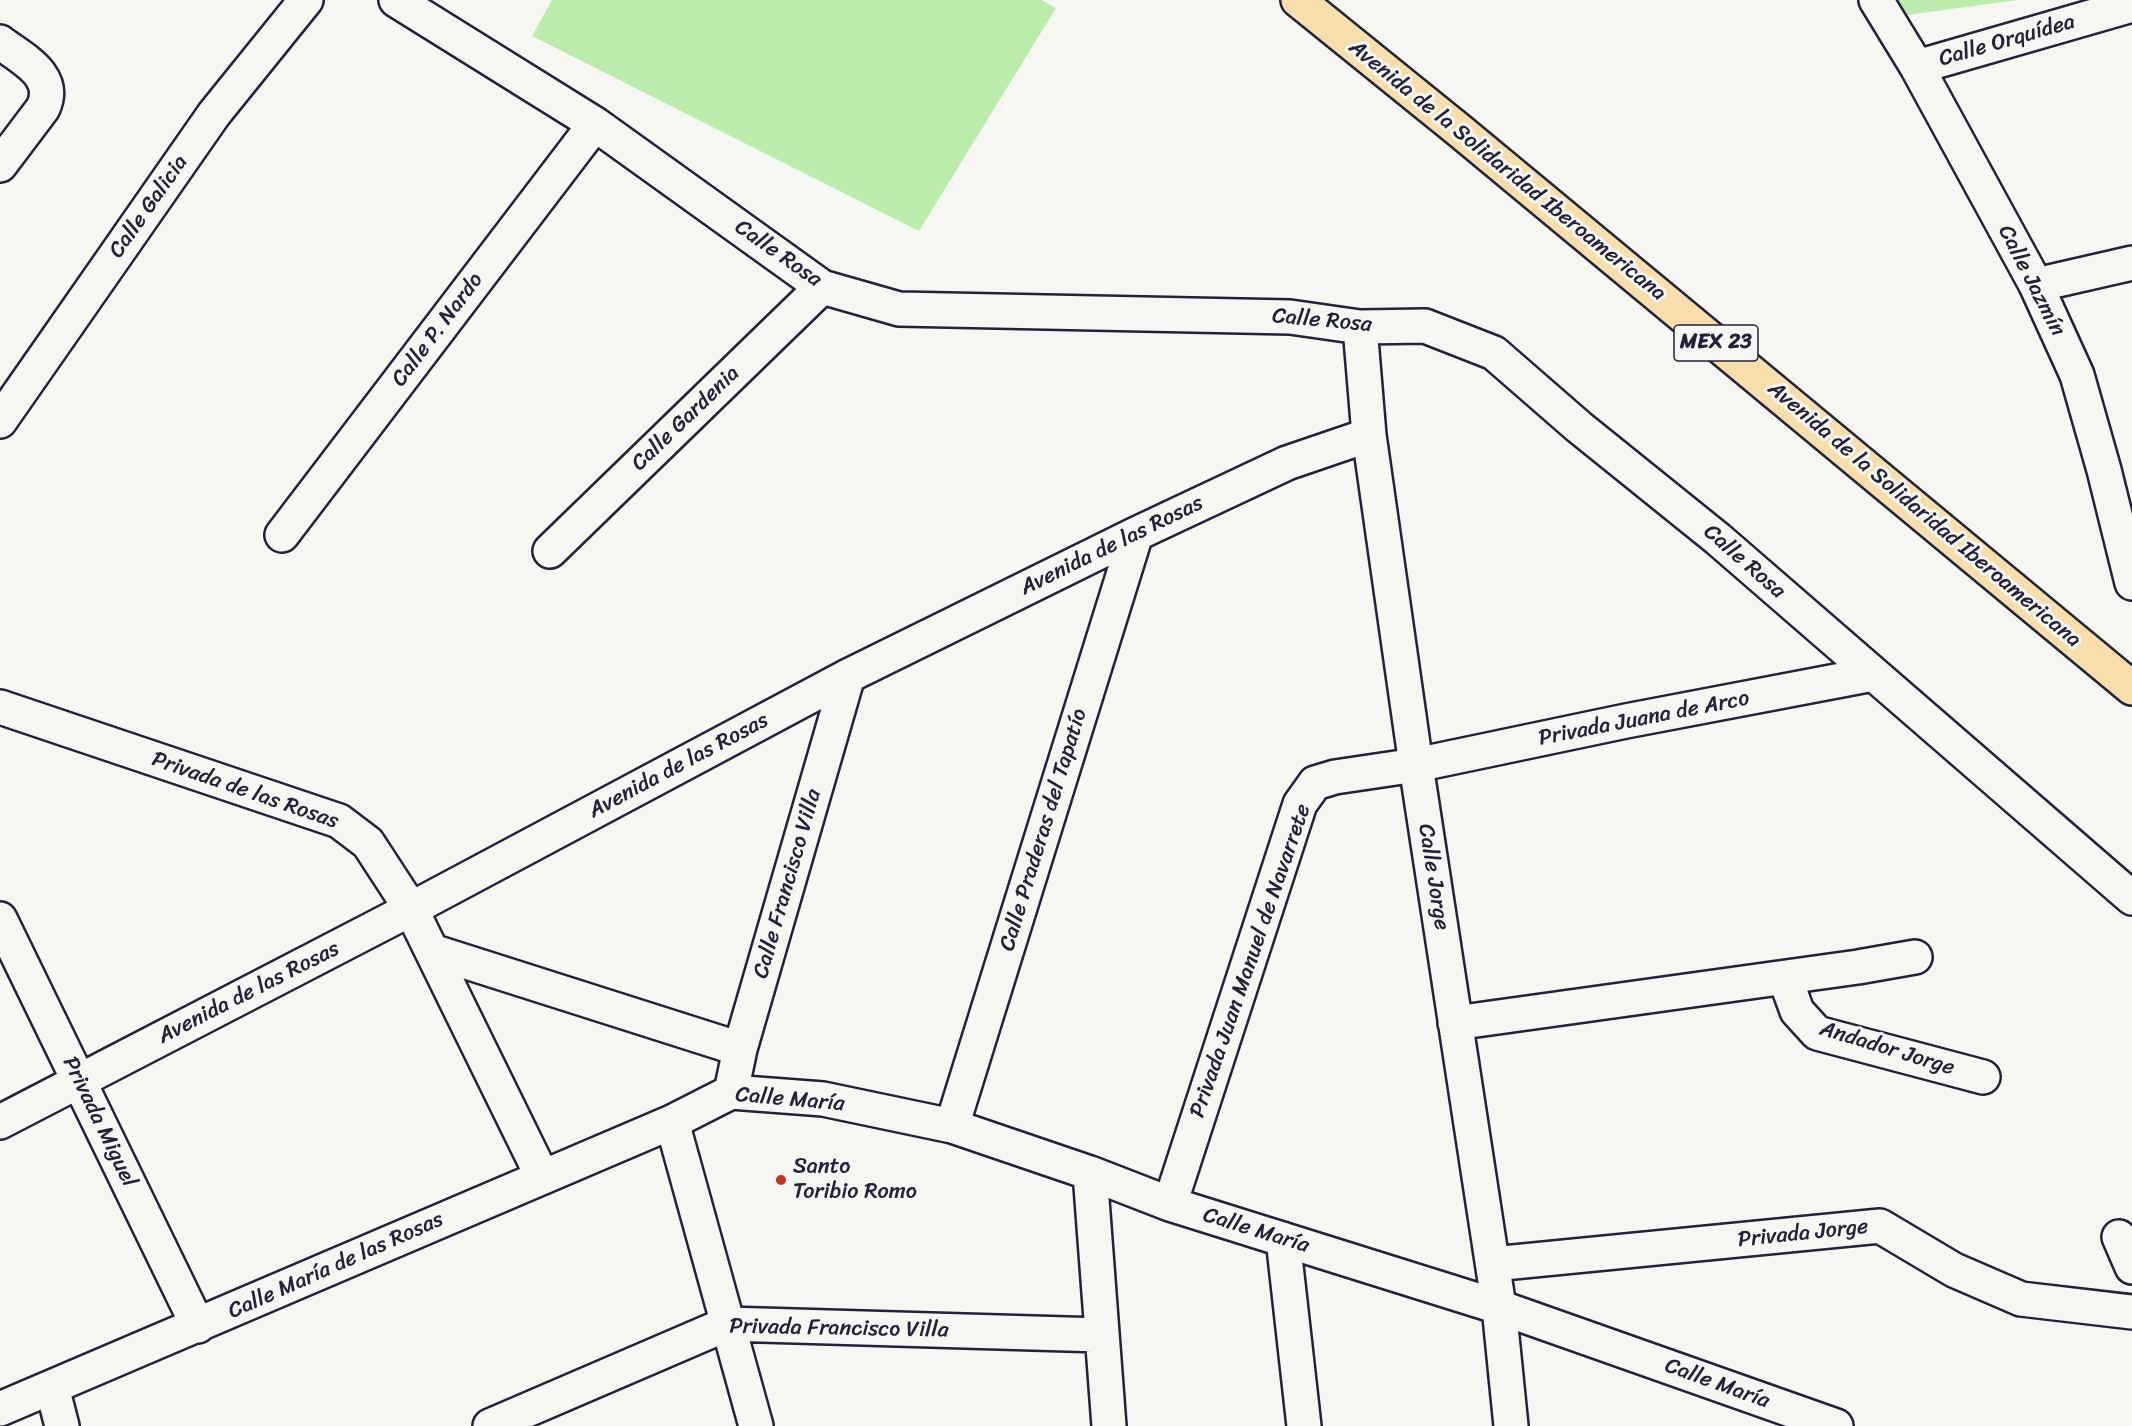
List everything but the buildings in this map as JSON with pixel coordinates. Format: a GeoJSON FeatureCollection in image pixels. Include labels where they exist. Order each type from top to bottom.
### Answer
{"type":"FeatureCollection","features":[{"type":"Feature","properties":{"kind":"highway","name":"Avenida de la Solidaridad Iberoamericana"},"geometry":{"type":"LineString","coordinates":[[1298,0],[1469,138],[2132,688]]}},
{"type":"Feature","properties":{"kind":"street","name":"Calle Galicia"},"geometry":{"type":"LineString","coordinates":[[0,421],[214,114],[306,0]]}},
{"type":"Feature","properties":{"kind":"street","name":"Calle Rosa"},"geometry":{"type":"LineString","coordinates":[[396,0],[595,124],[822,287],[899,309],[1290,317],[1360,327],[1425,326],[1494,354],[1579,427],[1718,539],[2132,898]]}},
{"type":"Feature","properties":{"kind":"street","name":"Calle Jazmín"},"geometry":{"type":"LineString","coordinates":[[1876,0],[1917,67],[2036,285],[2077,375],[2104,470],[2132,583]]}},
{"type":"Feature","properties":{"kind":"street","name":"Calle Orquídea"},"geometry":{"type":"LineString","coordinates":[[1917,67],[2132,5]]}},
{"type":"Feature","properties":{"kind":"street"},"geometry":{"type":"LineString","coordinates":[[0,42],[35,69],[48,87],[43,108],[0,165]]}},
{"type":"Feature","properties":{"kind":"street","name":"Calle P. Nardo"},"geometry":{"type":"LineString","coordinates":[[282,535],[595,124]]}},
{"type":"Feature","properties":{"kind":"street"},"geometry":{"type":"LineString","coordinates":[[2036,285],[2132,263]]}},
{"type":"Feature","properties":{"kind":"street","name":"Calle Gardenia"},"geometry":{"type":"LineString","coordinates":[[550,551],[822,287]]}},
{"type":"Feature","properties":{"kind":"street","name":"Calle Jorge"},"geometry":{"type":"LineString","coordinates":[[1360,327],[1370,435],[1416,765],[1499,1307],[1511,1426]]}},
{"type":"Feature","properties":{"kind":"street","name":"Avenida de las Rosas"},"geometry":{"type":"LineString","coordinates":[[0,1122],[411,909],[848,676],[1136,534],[1287,463],[1370,435]]}},
{"type":"Feature","properties":{"kind":"street","name":"Calle Praderas del Tapatío"},"geometry":{"type":"LineString","coordinates":[[952,1126],[1136,534]]}},
{"type":"Feature","properties":{"kind":"street","name":"Privada Juana de Arco"},"geometry":{"type":"LineString","coordinates":[[1416,765],[1626,721],[1874,674]]}},
{"type":"Feature","properties":{"kind":"street","name":"Calle Francisco Villa"},"geometry":{"type":"LineString","coordinates":[[731,1092],[740,1049],[848,676]]}},
{"type":"Feature","properties":{"kind":"street","name":"Privada de las Rosas"},"geometry":{"type":"LineString","coordinates":[[0,707],[339,821],[368,843],[411,909],[542,1176]]}},
{"type":"Feature","properties":{"kind":"street","name":"Privada Juan Manuel de Navarrete"},"geometry":{"type":"LineString","coordinates":[[1170,1204],[1300,804],[1315,783],[1335,777],[1416,765]]}},
{"type":"Feature","properties":{"kind":"street","name":"Privada Miguel"},"geometry":{"type":"LineString","coordinates":[[0,919],[198,1326]]}},
{"type":"Feature","properties":{"kind":"street"},"geometry":{"type":"LineString","coordinates":[[432,951],[740,1049]]}},
{"type":"Feature","properties":{"kind":"street"},"geometry":{"type":"LineString","coordinates":[[1455,1023],[1785,978],[1915,957]]}},
{"type":"Feature","properties":{"kind":"street","name":"Andador Jorge"},"geometry":{"type":"LineString","coordinates":[[1785,978],[1797,1011],[1817,1033],[1983,1077]]}},
{"type":"Feature","properties":{"kind":"street","name":"Calle María"},"geometry":{"type":"LineString","coordinates":[[672,1122],[731,1092],[823,1099],[952,1126],[1090,1173],[1170,1204],[1499,1307],[1836,1426]]}},
{"type":"Feature","properties":{"kind":"street"},"geometry":{"type":"LineString","coordinates":[[672,1122],[756,1426]]}},
{"type":"Feature","properties":{"kind":"street","name":"Calle María de las Rosas"},"geometry":{"type":"LineString","coordinates":[[0,1408],[198,1326],[672,1122]]}},
{"type":"Feature","properties":{"kind":"street"},"geometry":{"type":"LineString","coordinates":[[1090,1173],[1109,1426]]}},
{"type":"Feature","properties":{"kind":"street","name":"Privada Jorge"},"geometry":{"type":"LineString","coordinates":[[1492,1264],[1880,1226],[1954,1270],[2021,1299],[2132,1312]]}},
{"type":"Feature","properties":{"kind":"street"},"geometry":{"type":"LineString","coordinates":[[2119,1237],[2132,1267]]}},
{"type":"Feature","properties":{"kind":"street"},"geometry":{"type":"LineString","coordinates":[[1283,1239],[1304,1426]]}},
{"type":"Feature","properties":{"kind":"street","name":"Privada Francisco Villa"},"geometry":{"type":"LineString","coordinates":[[490,1426],[727,1324],[1101,1335]]}},
{"type":"Feature","properties":{"kind":"street"},"geometry":{"type":"LineString","coordinates":[[52,1387],[62,1426]]}},
{"type":"Feature","properties":{"kind":"green space"},"geometry":{"type":"Polygon","coordinates":[[[552,0],[1041,0],[1056,8],[919,231],[532,36],[552,0]]]}},
{"type":"Feature","properties":{"kind":"green space"},"geometry":{"type":"Polygon","coordinates":[[[1898,0],[2018,0],[1906,15],[1898,0]]]}},
{"type":"Feature","properties":{"kind":"place","name":"Santo Toribio Romo"},"geometry":{"type":"Point","coordinates":[781,1180]}}]}
